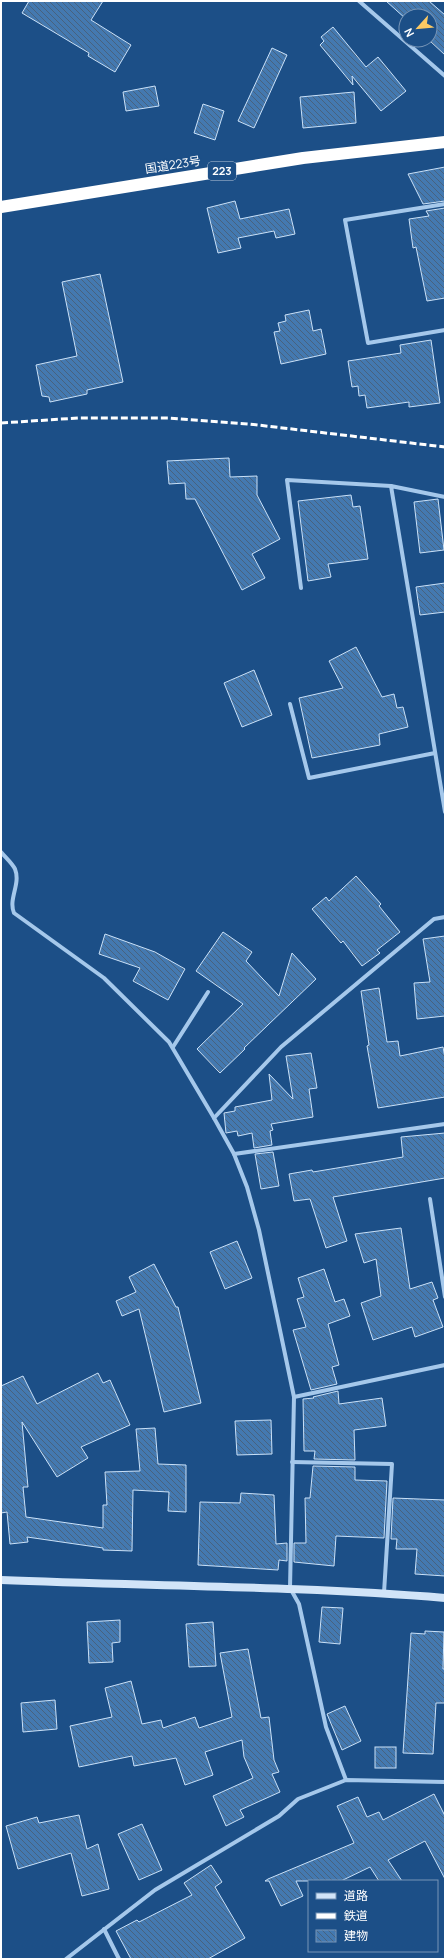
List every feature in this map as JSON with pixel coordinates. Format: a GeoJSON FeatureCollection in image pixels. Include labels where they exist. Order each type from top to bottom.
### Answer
{"type":"FeatureCollection","features":[{"type":"Feature","properties":{"kind":"highway","name":"国道223号"},"geometry":{"type":"LineString","coordinates":[[1,207],[303,158],[445,142]]}},
{"type":"Feature","properties":{"kind":"street"},"geometry":{"type":"LineString","coordinates":[[359,1],[445,76]]}},
{"type":"Feature","properties":{"kind":"street"},"geometry":{"type":"LineString","coordinates":[[445,204],[345,220],[368,343],[445,330]]}},
{"type":"Feature","properties":{"kind":"street"},"geometry":{"type":"LineString","coordinates":[[301,588],[287,480],[391,486],[445,497]]}},
{"type":"Feature","properties":{"kind":"street"},"geometry":{"type":"LineString","coordinates":[[391,486],[445,812]]}},
{"type":"Feature","properties":{"kind":"street"},"geometry":{"type":"LineString","coordinates":[[290,704],[309,778],[435,752]]}},
{"type":"Feature","properties":{"kind":"street"},"geometry":{"type":"LineString","coordinates":[[1,852],[15,869],[17,878],[13,903],[14,913],[104,978],[173,1047],[234,1154],[247,1187],[259,1230],[294,1397],[290,1588],[299,1604],[326,1727],[346,1780]]}},
{"type":"Feature","properties":{"kind":"street"},"geometry":{"type":"LineString","coordinates":[[214,1118],[281,1047],[434,919],[445,917]]}},
{"type":"Feature","properties":{"kind":"street"},"geometry":{"type":"LineString","coordinates":[[173,1047],[208,992]]}},
{"type":"Feature","properties":{"kind":"street"},"geometry":{"type":"LineString","coordinates":[[234,1154],[445,1124]]}},
{"type":"Feature","properties":{"kind":"street"},"geometry":{"type":"LineString","coordinates":[[430,1199],[445,1297]]}},
{"type":"Feature","properties":{"kind":"street"},"geometry":{"type":"LineString","coordinates":[[294,1397],[445,1364]]}},
{"type":"Feature","properties":{"kind":"street"},"geometry":{"type":"LineString","coordinates":[[292,1462],[392,1464],[384,1593]]}},
{"type":"Feature","properties":{"kind":"street"},"geometry":{"type":"LineString","coordinates":[[1,1580],[290,1588],[445,1598]]}},
{"type":"Feature","properties":{"kind":"street"},"geometry":{"type":"LineString","coordinates":[[66,1959],[155,1890],[279,1816],[298,1799],[346,1780],[445,1782]]}},
{"type":"Feature","properties":{"kind":"street"},"geometry":{"type":"LineString","coordinates":[[104,1929],[120,1959]]}},
{"type":"Feature","properties":{"kind":"building"},"geometry":{"type":"Polygon","coordinates":[[[29,1],[103,1],[91,20],[131,45],[115,72],[88,56],[89,53],[22,13],[29,1]]]}},
{"type":"Feature","properties":{"kind":"building"},"geometry":{"type":"Polygon","coordinates":[[[386,1],[429,1],[437,8],[398,8],[398,12],[386,1]]]}},
{"type":"Feature","properties":{"kind":"building"},"geometry":{"type":"Polygon","coordinates":[[[438,9],[445,15],[445,55],[438,48],[438,9]]]}},
{"type":"Feature","properties":{"kind":"building"},"geometry":{"type":"Polygon","coordinates":[[[333,27],[366,67],[378,57],[406,91],[381,111],[352,76],[353,85],[320,45],[324,41],[321,37],[333,27]]]}},
{"type":"Feature","properties":{"kind":"building"},"geometry":{"type":"Polygon","coordinates":[[[272,48],[287,55],[254,128],[238,121],[272,48]]]}},
{"type":"Feature","properties":{"kind":"building"},"geometry":{"type":"Polygon","coordinates":[[[155,86],[159,106],[126,111],[123,92],[155,86]]]}},
{"type":"Feature","properties":{"kind":"building"},"geometry":{"type":"Polygon","coordinates":[[[354,92],[356,123],[303,128],[300,97],[354,92]]]}},
{"type":"Feature","properties":{"kind":"building"},"geometry":{"type":"Polygon","coordinates":[[[203,104],[224,111],[215,140],[194,133],[203,104]]]}},
{"type":"Feature","properties":{"kind":"building"},"geometry":{"type":"Polygon","coordinates":[[[445,167],[445,201],[423,204],[408,174],[445,167]]]}},
{"type":"Feature","properties":{"kind":"building"},"geometry":{"type":"Polygon","coordinates":[[[235,201],[240,219],[289,209],[295,234],[276,238],[274,231],[238,238],[241,248],[218,253],[207,208],[235,201]]]}},
{"type":"Feature","properties":{"kind":"building"},"geometry":{"type":"Polygon","coordinates":[[[445,208],[445,298],[427,301],[416,247],[413,248],[409,219],[429,216],[426,211],[445,208]]]}},
{"type":"Feature","properties":{"kind":"building"},"geometry":{"type":"Polygon","coordinates":[[[100,274],[123,382],[87,390],[87,394],[50,402],[49,397],[42,396],[36,365],[77,356],[62,282],[100,274]]]}},
{"type":"Feature","properties":{"kind":"building"},"geometry":{"type":"Polygon","coordinates":[[[309,310],[313,331],[321,329],[326,354],[281,364],[274,332],[280,331],[278,323],[286,321],[285,315],[309,310]]]}},
{"type":"Feature","properties":{"kind":"building"},"geometry":{"type":"Polygon","coordinates":[[[431,340],[440,403],[409,407],[409,402],[367,408],[365,395],[359,396],[358,386],[352,387],[348,361],[401,353],[400,345],[431,340]]]}},
{"type":"Feature","properties":{"kind":"building"},"geometry":{"type":"Polygon","coordinates":[[[229,458],[230,477],[257,476],[257,495],[280,539],[252,554],[265,578],[242,590],[195,499],[186,499],[185,483],[169,484],[167,461],[229,458]]]}},
{"type":"Feature","properties":{"kind":"building"},"geometry":{"type":"Polygon","coordinates":[[[351,495],[353,507],[360,506],[368,559],[328,564],[331,577],[308,581],[298,501],[351,495]]]}},
{"type":"Feature","properties":{"kind":"building"},"geometry":{"type":"Polygon","coordinates":[[[438,499],[444,550],[420,553],[414,502],[438,499]]]}},
{"type":"Feature","properties":{"kind":"building"},"geometry":{"type":"Polygon","coordinates":[[[445,583],[445,612],[420,615],[416,587],[445,583]]]}},
{"type":"Feature","properties":{"kind":"building"},"geometry":{"type":"Polygon","coordinates":[[[356,647],[382,697],[394,694],[397,708],[403,707],[408,727],[379,734],[380,745],[312,758],[299,698],[343,688],[329,661],[356,647]]]}},
{"type":"Feature","properties":{"kind":"building"},"geometry":{"type":"Polygon","coordinates":[[[254,670],[272,715],[242,727],[224,683],[254,670]]]}},
{"type":"Feature","properties":{"kind":"building"},"geometry":{"type":"Polygon","coordinates":[[[356,876],[381,904],[379,906],[400,932],[377,950],[380,953],[362,966],[343,941],[341,943],[312,909],[326,897],[329,901],[356,876]]]}},
{"type":"Feature","properties":{"kind":"building"},"geometry":{"type":"Polygon","coordinates":[[[223,932],[252,952],[246,961],[279,996],[292,953],[316,979],[220,1073],[197,1049],[243,1004],[196,971],[223,932]]]}},
{"type":"Feature","properties":{"kind":"building"},"geometry":{"type":"Polygon","coordinates":[[[105,934],[155,952],[185,969],[168,1000],[133,981],[140,968],[99,954],[105,934]]]}},
{"type":"Feature","properties":{"kind":"building"},"geometry":{"type":"Polygon","coordinates":[[[445,936],[445,1016],[417,1019],[414,983],[430,982],[423,939],[445,936]]]}},
{"type":"Feature","properties":{"kind":"building"},"geometry":{"type":"Polygon","coordinates":[[[379,988],[387,1042],[398,1041],[400,1056],[443,1047],[445,1058],[445,1097],[378,1108],[367,1046],[369,1045],[361,991],[379,988]]]}},
{"type":"Feature","properties":{"kind":"building"},"geometry":{"type":"Polygon","coordinates":[[[311,1053],[317,1088],[309,1089],[313,1117],[271,1124],[273,1130],[270,1131],[272,1145],[254,1148],[252,1133],[238,1136],[237,1131],[226,1133],[224,1113],[235,1111],[235,1107],[272,1100],[269,1074],[293,1099],[286,1056],[311,1053]]]}},
{"type":"Feature","properties":{"kind":"building"},"geometry":{"type":"Polygon","coordinates":[[[445,1133],[445,1178],[333,1197],[347,1241],[326,1248],[310,1199],[294,1201],[289,1174],[312,1170],[313,1172],[403,1157],[401,1137],[445,1133]]]}},
{"type":"Feature","properties":{"kind":"building"},"geometry":{"type":"Polygon","coordinates":[[[273,1152],[279,1186],[261,1189],[255,1154],[273,1152]]]}},
{"type":"Feature","properties":{"kind":"building"},"geometry":{"type":"Polygon","coordinates":[[[401,1228],[410,1289],[432,1282],[438,1298],[433,1300],[443,1327],[415,1337],[412,1327],[373,1340],[361,1303],[381,1296],[376,1259],[364,1263],[355,1234],[401,1228]]]}},
{"type":"Feature","properties":{"kind":"building"},"geometry":{"type":"Polygon","coordinates":[[[237,1241],[252,1278],[225,1289],[210,1252],[237,1241]]]}},
{"type":"Feature","properties":{"kind":"building"},"geometry":{"type":"Polygon","coordinates":[[[154,1264],[176,1307],[178,1307],[201,1403],[164,1412],[139,1309],[122,1316],[116,1301],[136,1292],[129,1277],[154,1264]]]}},
{"type":"Feature","properties":{"kind":"building"},"geometry":{"type":"Polygon","coordinates":[[[324,1269],[335,1302],[344,1299],[350,1316],[328,1324],[339,1365],[332,1367],[337,1384],[311,1390],[293,1330],[306,1327],[297,1299],[304,1297],[298,1278],[324,1269]]]}},
{"type":"Feature","properties":{"kind":"building"},"geometry":{"type":"Polygon","coordinates":[[[98,1373],[103,1383],[110,1380],[130,1425],[81,1447],[88,1458],[57,1477],[22,1422],[28,1487],[23,1487],[26,1517],[103,1528],[103,1505],[107,1505],[105,1472],[140,1471],[136,1429],[155,1428],[158,1464],[186,1465],[186,1512],[168,1511],[169,1492],[133,1490],[132,1551],[103,1550],[103,1548],[27,1537],[28,1542],[10,1544],[7,1512],[1,1513],[1,1386],[23,1376],[37,1404],[98,1373]]]}},
{"type":"Feature","properties":{"kind":"building"},"geometry":{"type":"Polygon","coordinates":[[[338,1391],[339,1404],[382,1398],[386,1426],[354,1430],[355,1460],[314,1459],[315,1451],[304,1451],[303,1399],[314,1398],[313,1397],[338,1391]]]}},
{"type":"Feature","properties":{"kind":"building"},"geometry":{"type":"Polygon","coordinates":[[[271,1420],[272,1454],[237,1455],[235,1421],[271,1420]]]}},
{"type":"Feature","properties":{"kind":"building"},"geometry":{"type":"Polygon","coordinates":[[[313,1466],[355,1467],[355,1480],[387,1481],[384,1538],[336,1536],[334,1566],[294,1562],[294,1543],[306,1543],[305,1498],[310,1498],[313,1466]]]}},
{"type":"Feature","properties":{"kind":"building"},"geometry":{"type":"Polygon","coordinates":[[[241,1493],[274,1495],[276,1544],[287,1543],[287,1561],[279,1560],[278,1570],[198,1565],[200,1502],[240,1503],[241,1493]]]}},
{"type":"Feature","properties":{"kind":"building"},"geometry":{"type":"Polygon","coordinates":[[[393,1498],[445,1500],[445,1576],[415,1574],[417,1549],[396,1549],[397,1539],[391,1539],[393,1498]]]}},
{"type":"Feature","properties":{"kind":"building"},"geometry":{"type":"Polygon","coordinates":[[[322,1607],[343,1608],[340,1644],[319,1642],[322,1607]]]}},
{"type":"Feature","properties":{"kind":"building"},"geometry":{"type":"Polygon","coordinates":[[[120,1620],[120,1642],[112,1643],[113,1662],[89,1663],[87,1622],[120,1620]]]}},
{"type":"Feature","properties":{"kind":"building"},"geometry":{"type":"Polygon","coordinates":[[[213,1622],[216,1666],[189,1667],[186,1624],[213,1622]]]}},
{"type":"Feature","properties":{"kind":"building"},"geometry":{"type":"Polygon","coordinates":[[[425,1631],[444,1632],[443,1669],[445,1669],[445,1703],[436,1703],[433,1754],[403,1753],[411,1633],[425,1634],[425,1631]]]}},
{"type":"Feature","properties":{"kind":"building"},"geometry":{"type":"Polygon","coordinates":[[[248,1649],[261,1718],[269,1717],[274,1760],[279,1772],[272,1774],[280,1792],[240,1810],[244,1817],[226,1826],[213,1796],[253,1778],[244,1757],[242,1740],[205,1752],[213,1775],[185,1785],[176,1758],[134,1766],[132,1756],[79,1767],[70,1726],[112,1717],[105,1688],[131,1681],[142,1724],[161,1720],[163,1728],[195,1717],[199,1728],[232,1717],[220,1653],[248,1649]]]}},
{"type":"Feature","properties":{"kind":"building"},"geometry":{"type":"Polygon","coordinates":[[[55,1700],[57,1729],[23,1732],[21,1703],[55,1700]]]}},
{"type":"Feature","properties":{"kind":"building"},"geometry":{"type":"Polygon","coordinates":[[[345,1706],[361,1741],[342,1750],[327,1714],[345,1706]]]}},
{"type":"Feature","properties":{"kind":"building"},"geometry":{"type":"Polygon","coordinates":[[[375,1747],[396,1747],[396,1768],[375,1768],[375,1747]]]}},
{"type":"Feature","properties":{"kind":"building"},"geometry":{"type":"Polygon","coordinates":[[[434,1794],[445,1816],[445,1879],[425,1841],[388,1860],[401,1880],[378,1880],[370,1867],[343,1880],[296,1881],[303,1896],[281,1906],[269,1881],[265,1881],[354,1843],[337,1806],[358,1797],[367,1817],[379,1812],[383,1820],[434,1794]]]}},
{"type":"Feature","properties":{"kind":"building"},"geometry":{"type":"Polygon","coordinates":[[[79,1815],[87,1849],[98,1844],[109,1889],[82,1896],[71,1853],[18,1869],[6,1826],[37,1817],[39,1823],[79,1815]]]}},
{"type":"Feature","properties":{"kind":"building"},"geometry":{"type":"Polygon","coordinates":[[[142,1824],[162,1870],[139,1880],[118,1834],[142,1824]]]}},
{"type":"Feature","properties":{"kind":"building"},"geometry":{"type":"Polygon","coordinates":[[[211,1865],[222,1882],[215,1887],[245,1938],[208,1959],[131,1959],[116,1931],[137,1920],[139,1922],[192,1895],[184,1883],[211,1865]]]}},
{"type":"Feature","properties":{"kind":"railway"},"geometry":{"type":"LineString","coordinates":[[1,423],[78,418],[168,418],[249,424],[445,447]]}}]}
